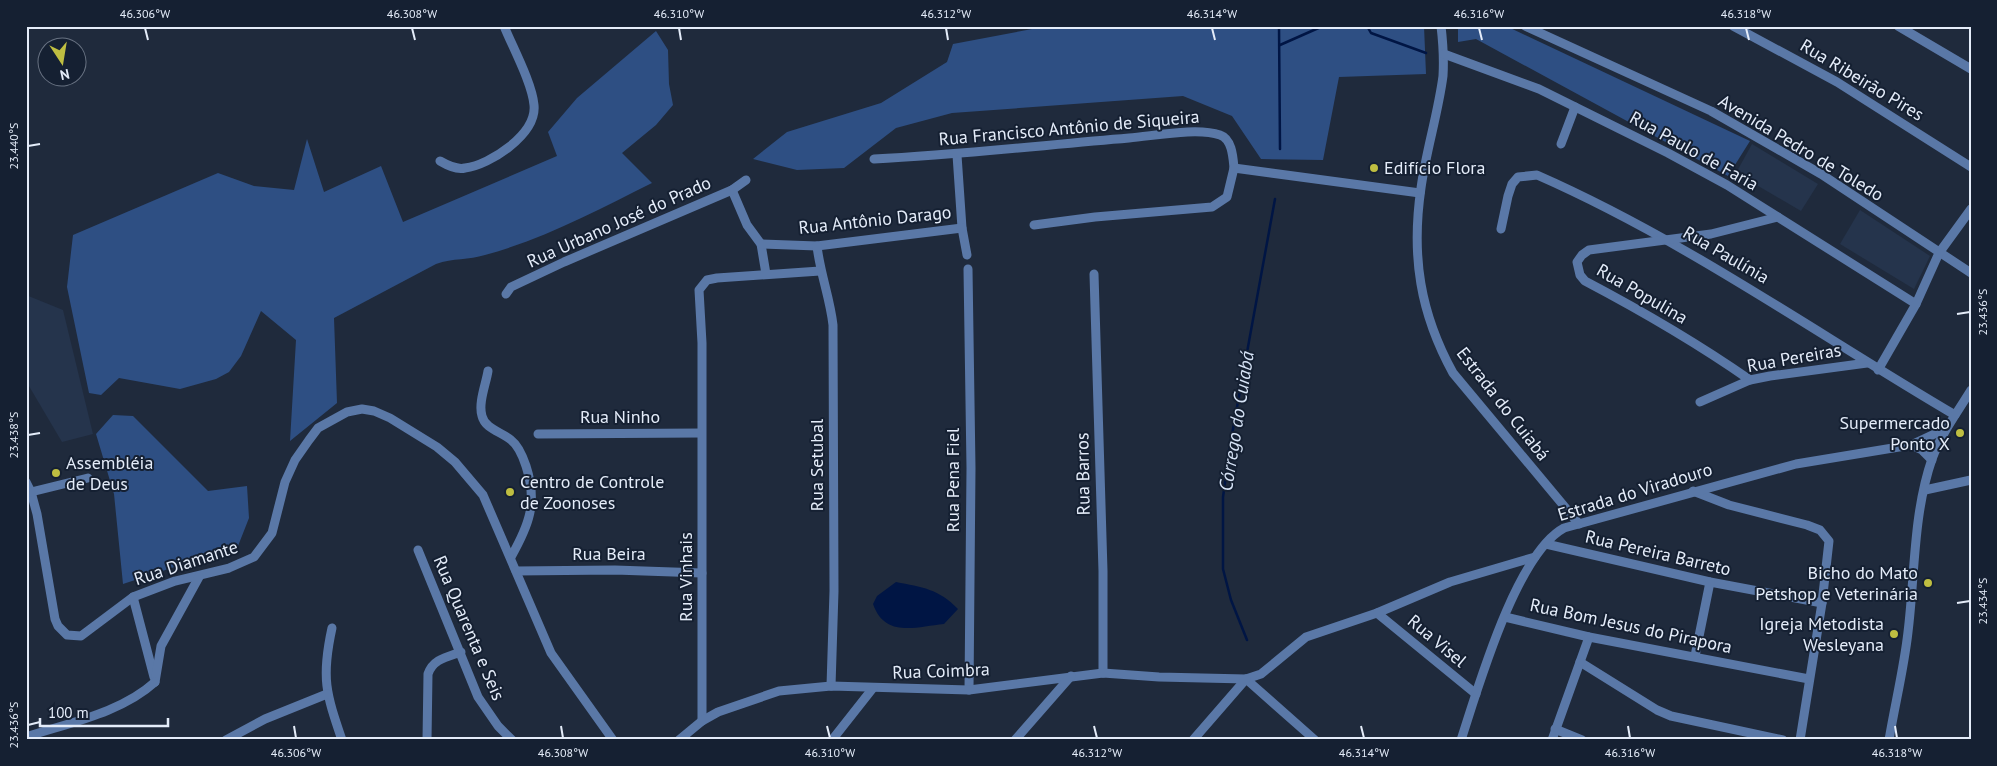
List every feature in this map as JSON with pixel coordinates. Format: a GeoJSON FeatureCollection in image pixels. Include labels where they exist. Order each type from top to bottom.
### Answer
{"type":"FeatureCollection","features":[{"type":"Feature","properties":{"kind":"street"},"geometry":{"type":"LineString","coordinates":[[440,161],[464,169],[490,161],[510,148],[533,115],[535,107],[533,99],[504,26]]}},
{"type":"Feature","properties":{"kind":"street","name":"Estrada do Cuiabá"},"geometry":{"type":"LineString","coordinates":[[1441,26],[1444,54],[1442,76],[1420,193],[1417,230],[1422,294],[1438,346],[1453,373],[1579,524]]}},
{"type":"Feature","properties":{"kind":"street","name":"Rua Ribeirão Pires"},"geometry":{"type":"LineString","coordinates":[[1733,26],[1837,82],[1971,167]]}},
{"type":"Feature","properties":{"kind":"street"},"geometry":{"type":"LineString","coordinates":[[1898,26],[1971,69]]}},
{"type":"Feature","properties":{"kind":"street","name":"Avenida Pedro de Toledo"},"geometry":{"type":"LineString","coordinates":[[1531,28],[1711,112],[1821,174],[1971,273]]}},
{"type":"Feature","properties":{"kind":"street","name":"Rua Paulo de Faria"},"geometry":{"type":"LineString","coordinates":[[1444,54],[1517,80],[1575,106],[1710,176],[1916,304]]}},
{"type":"Feature","properties":{"kind":"street"},"geometry":{"type":"LineString","coordinates":[[1561,144],[1575,106]]}},
{"type":"Feature","properties":{"kind":"street","name":"Rua Francisco Antônio de Siqueira"},"geometry":{"type":"LineString","coordinates":[[874,159],[957,155],[1197,132],[1222,136],[1232,151],[1234,168]]}},
{"type":"Feature","properties":{"kind":"street"},"geometry":{"type":"LineString","coordinates":[[957,155],[962,228],[967,255]]}},
{"type":"Feature","properties":{"kind":"street"},"geometry":{"type":"LineString","coordinates":[[1034,225],[1095,217],[1212,207],[1227,197],[1234,168],[1420,193]]}},
{"type":"Feature","properties":{"kind":"street","name":"Rua Paulínia"},"geometry":{"type":"LineString","coordinates":[[1501,228],[1512,184],[1518,177],[1527,174],[1538,175],[1667,240],[1764,296],[1878,370],[1955,415]]}},
{"type":"Feature","properties":{"kind":"street","name":"Rua Urbano José do Prado"},"geometry":{"type":"LineString","coordinates":[[506,294],[511,287],[564,262],[732,190],[746,180]]}},
{"type":"Feature","properties":{"kind":"street"},"geometry":{"type":"LineString","coordinates":[[732,190],[747,225],[761,244],[766,274],[820,271]]}},
{"type":"Feature","properties":{"kind":"street"},"geometry":{"type":"LineString","coordinates":[[1878,370],[1916,304],[1939,253],[1971,209]]}},
{"type":"Feature","properties":{"kind":"street","name":"Rua Populina"},"geometry":{"type":"LineString","coordinates":[[1750,380],[1704,348],[1647,314],[1585,281],[1580,275],[1577,262],[1589,250],[1711,234],[1778,217]]}},
{"type":"Feature","properties":{"kind":"street","name":"Rua Antônio Darago"},"geometry":{"type":"LineString","coordinates":[[761,244],[817,246],[962,228]]}},
{"type":"Feature","properties":{"kind":"street","name":"Rua Setubal"},"geometry":{"type":"LineString","coordinates":[[817,246],[820,271],[828,295],[833,325],[834,590],[831,686]]}},
{"type":"Feature","properties":{"kind":"street","name":"Rua Pena Fiel"},"geometry":{"type":"LineString","coordinates":[[968,270],[971,468],[969,690]]}},
{"type":"Feature","properties":{"kind":"street","name":"Rua Vinhais"},"geometry":{"type":"LineString","coordinates":[[702,721],[702,343],[698,301],[699,290],[707,280],[766,274]]}},
{"type":"Feature","properties":{"kind":"street","name":"Rua Barros"},"geometry":{"type":"LineString","coordinates":[[1094,274],[1103,571],[1103,673]]}},
{"type":"Feature","properties":{"kind":"street","name":"Rua Pereiras"},"geometry":{"type":"LineString","coordinates":[[1700,402],[1750,380],[1867,363]]}},
{"type":"Feature","properties":{"kind":"street"},"geometry":{"type":"LineString","coordinates":[[488,370],[482,404],[482,418],[486,423],[516,444],[522,455],[533,493],[528,525],[511,557]]}},
{"type":"Feature","properties":{"kind":"street"},"geometry":{"type":"LineString","coordinates":[[1889,740],[1908,631],[1910,592],[1921,505],[1932,460],[1945,429],[1971,390]]}},
{"type":"Feature","properties":{"kind":"street","name":"Rua Diamante"},"geometry":{"type":"LineString","coordinates":[[26,482],[31,492],[52,607],[62,631],[73,637],[81,636],[133,597],[175,581],[199,577],[246,562],[254,557],[272,534],[285,482],[295,460],[318,428],[347,412],[362,409],[374,411],[390,418],[455,462],[483,495],[551,653],[613,740]]}},
{"type":"Feature","properties":{"kind":"street","name":"Estrada do Viradouro"},"geometry":{"type":"LineString","coordinates":[[1535,557],[1554,534],[1579,524],[1796,464],[1912,445],[1945,429]]}},
{"type":"Feature","properties":{"kind":"street","name":"Rua Ninho"},"geometry":{"type":"LineString","coordinates":[[538,434],[701,434]]}},
{"type":"Feature","properties":{"kind":"street"},"geometry":{"type":"LineString","coordinates":[[1912,445],[1922,450],[1932,460]]}},
{"type":"Feature","properties":{"kind":"street"},"geometry":{"type":"LineString","coordinates":[[31,492],[88,478]]}},
{"type":"Feature","properties":{"kind":"street"},"geometry":{"type":"LineString","coordinates":[[1926,490],[1971,480]]}},
{"type":"Feature","properties":{"kind":"street"},"geometry":{"type":"LineString","coordinates":[[1693,491],[1729,505],[1820,530],[1828,541],[1829,548],[1822,603],[1800,740]]}},
{"type":"Feature","properties":{"kind":"street","name":"Rua Pereira Barreto"},"geometry":{"type":"LineString","coordinates":[[1546,544],[1710,582],[1822,603]]}},
{"type":"Feature","properties":{"kind":"street","name":"Rua Quarenta e Seis"},"geometry":{"type":"LineString","coordinates":[[418,550],[483,707],[512,740]]}},
{"type":"Feature","properties":{"kind":"street"},"geometry":{"type":"LineString","coordinates":[[1193,740],[1246,679],[1260,674],[1306,637],[1377,612],[1450,582],[1535,557]]}},
{"type":"Feature","properties":{"kind":"street"},"geometry":{"type":"LineString","coordinates":[[1461,740],[1505,617],[1519,584],[1535,557]]}},
{"type":"Feature","properties":{"kind":"street","name":"Rua Beira"},"geometry":{"type":"LineString","coordinates":[[516,571],[615,570],[702,573]]}},
{"type":"Feature","properties":{"kind":"street"},"geometry":{"type":"LineString","coordinates":[[26,737],[99,713],[133,698],[155,682],[161,646],[199,577]]}},
{"type":"Feature","properties":{"kind":"street"},"geometry":{"type":"LineString","coordinates":[[1695,656],[1710,582]]}},
{"type":"Feature","properties":{"kind":"street"},"geometry":{"type":"LineString","coordinates":[[133,597],[155,682]]}},
{"type":"Feature","properties":{"kind":"street","name":"Rua Visel"},"geometry":{"type":"LineString","coordinates":[[1377,612],[1476,694]]}},
{"type":"Feature","properties":{"kind":"street","name":"Rua Bom Jesus do Pirapora"},"geometry":{"type":"LineString","coordinates":[[1505,617],[1589,637],[1809,679]]}},
{"type":"Feature","properties":{"kind":"street"},"geometry":{"type":"LineString","coordinates":[[332,628],[325,661],[327,694],[342,740]]}},
{"type":"Feature","properties":{"kind":"street"},"geometry":{"type":"LineString","coordinates":[[1552,740],[1589,637]]}},
{"type":"Feature","properties":{"kind":"street"},"geometry":{"type":"LineString","coordinates":[[427,740],[428,674],[431,666],[437,661],[461,652]]}},
{"type":"Feature","properties":{"kind":"street"},"geometry":{"type":"LineString","coordinates":[[1580,662],[1657,710],[1671,716],[1783,740]]}},
{"type":"Feature","properties":{"kind":"street","name":"Rua Coimbra"},"geometry":{"type":"LineString","coordinates":[[678,740],[702,721],[739,703],[780,691],[831,686],[969,690],[1103,673],[1159,677],[1246,679]]}},
{"type":"Feature","properties":{"kind":"street"},"geometry":{"type":"LineString","coordinates":[[1015,740],[1071,676]]}},
{"type":"Feature","properties":{"kind":"street"},"geometry":{"type":"LineString","coordinates":[[1246,679],[1315,740]]}},
{"type":"Feature","properties":{"kind":"street"},"geometry":{"type":"LineString","coordinates":[[832,740],[873,688]]}},
{"type":"Feature","properties":{"kind":"street"},"geometry":{"type":"LineString","coordinates":[[226,740],[265,719],[327,694]]}},
{"type":"Feature","properties":{"kind":"street"},"geometry":{"type":"LineString","coordinates":[[1555,729],[1582,740]]}},
{"type":"Feature","properties":{"kind":"shaded area"},"geometry":{"type":"Polygon","coordinates":[[[1048,26],[1424,26],[1426,74],[1339,77],[1323,160],[1261,159],[1232,116],[1183,96],[952,113],[896,128],[844,168],[797,170],[753,159],[787,132],[881,103],[947,62],[953,44],[1048,26]]]}},
{"type":"Feature","properties":{"kind":"shaded area"},"geometry":{"type":"Polygon","coordinates":[[[1458,26],[1506,26],[1750,141],[1728,176],[1476,39],[1458,42],[1458,26]]]}},
{"type":"Feature","properties":{"kind":"shaded area"},"geometry":{"type":"Polygon","coordinates":[[[656,31],[668,50],[669,84],[673,105],[656,125],[622,153],[652,183],[528,241],[479,257],[436,264],[334,318],[337,403],[290,441],[296,340],[261,311],[241,356],[229,372],[216,379],[180,389],[119,378],[101,395],[89,393],[67,287],[73,235],[218,173],[254,186],[294,190],[307,139],[324,192],[381,166],[403,222],[557,156],[548,132],[577,98],[656,31]]]}},
{"type":"Feature","properties":{"kind":"shaded area"},"geometry":{"type":"Polygon","coordinates":[[[1752,144],[1818,184],[1801,211],[1736,173],[1752,144]]]}},
{"type":"Feature","properties":{"kind":"shaded area"},"geometry":{"type":"Polygon","coordinates":[[[1860,210],[1930,256],[1914,289],[1840,244],[1860,210]]]}},
{"type":"Feature","properties":{"kind":"shaded area"},"geometry":{"type":"Polygon","coordinates":[[[26,295],[63,310],[93,434],[62,442],[26,381],[26,295]]]}},
{"type":"Feature","properties":{"kind":"shaded area"},"geometry":{"type":"Polygon","coordinates":[[[113,415],[133,416],[208,491],[247,486],[249,518],[238,546],[123,584],[114,494],[96,434],[113,415]]]}},
{"type":"Feature","properties":{"kind":"shaded area"},"geometry":{"type":"Polygon","coordinates":[[[896,582],[922,587],[937,593],[958,609],[944,624],[912,628],[893,626],[885,622],[878,615],[873,604],[877,596],[896,582]]]}},
{"type":"Feature","properties":{"kind":"waterway"},"geometry":{"type":"LineString","coordinates":[[1279,26],[1280,149]]}},
{"type":"Feature","properties":{"kind":"waterway"},"geometry":{"type":"LineString","coordinates":[[1280,45],[1323,26]]}},
{"type":"Feature","properties":{"kind":"waterway"},"geometry":{"type":"LineString","coordinates":[[1367,26],[1371,33],[1426,53]]}},
{"type":"Feature","properties":{"kind":"waterway","name":"Córrego do Cuiabá"},"geometry":{"type":"LineString","coordinates":[[1247,640],[1231,600],[1223,569],[1223,497],[1231,440],[1275,199]]}},
{"type":"Feature","properties":{"kind":"place","name":"Edifício Flora"},"geometry":{"type":"Point","coordinates":[1374,168]}},
{"type":"Feature","properties":{"kind":"place","name":"Supermercado Ponto X"},"geometry":{"type":"Point","coordinates":[1960,433]}},
{"type":"Feature","properties":{"kind":"place","name":"Assembléia de Deus"},"geometry":{"type":"Point","coordinates":[56,473]}},
{"type":"Feature","properties":{"kind":"place","name":"Centro de Controle de Zoonoses"},"geometry":{"type":"Point","coordinates":[510,492]}},
{"type":"Feature","properties":{"kind":"place","name":"Bicho do Mato Petshop e Veterinária"},"geometry":{"type":"Point","coordinates":[1928,583]}},
{"type":"Feature","properties":{"kind":"place","name":"Igreja Metodista Wesleyana"},"geometry":{"type":"Point","coordinates":[1894,634]}}]}
